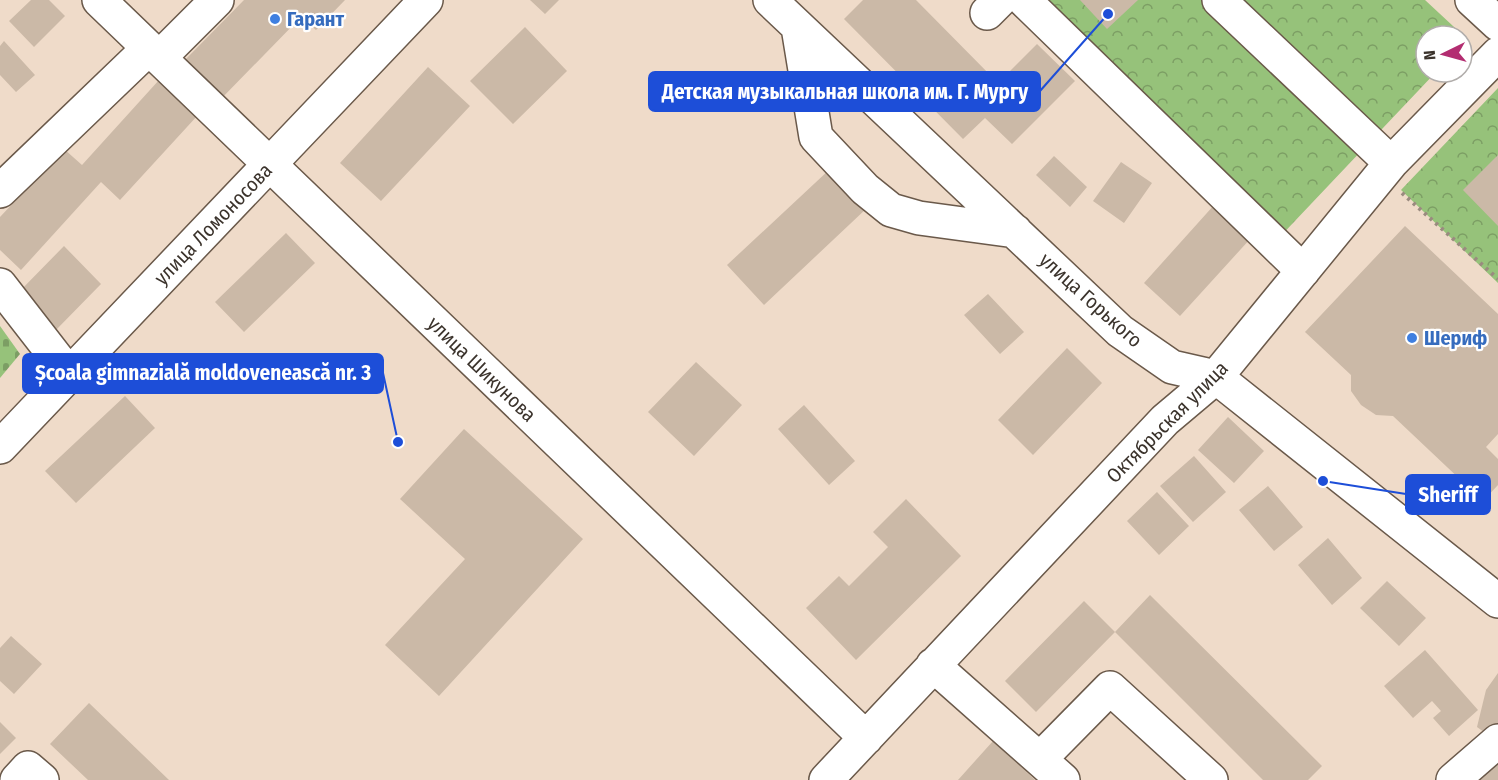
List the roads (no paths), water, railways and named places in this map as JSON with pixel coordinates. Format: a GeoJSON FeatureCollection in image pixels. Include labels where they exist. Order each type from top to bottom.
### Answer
{"type":"FeatureCollection","features":[{"type":"Feature","properties":{"kind":"street","name":"улица Шикунова"},"geometry":{"type":"LineString","coordinates":[[99,0],[867,738]]}},
{"type":"Feature","properties":{"kind":"street"},"geometry":{"type":"LineString","coordinates":[[0,191],[154,52],[217,0]]}},
{"type":"Feature","properties":{"kind":"street","name":"улица Ломоносова"},"geometry":{"type":"LineString","coordinates":[[0,447],[426,0]]}},
{"type":"Feature","properties":{"kind":"street","name":"улица Горького"},"geometry":{"type":"LineString","coordinates":[[770,0],[1120,332],[1172,367],[1216,377],[1498,601]]}},
{"type":"Feature","properties":{"kind":"street"},"geometry":{"type":"LineString","coordinates":[[1024,0],[1303,271]]}},
{"type":"Feature","properties":{"kind":"street"},"geometry":{"type":"LineString","coordinates":[[1219,0],[1386,169]]}},
{"type":"Feature","properties":{"kind":"street"},"geometry":{"type":"LineString","coordinates":[[1472,0],[1498,24]]}},
{"type":"Feature","properties":{"kind":"street"},"geometry":{"type":"LineString","coordinates":[[798,27],[816,137],[865,189],[891,210],[919,218],[1015,231]]}},
{"type":"Feature","properties":{"kind":"street","name":"Октябрьская улица"},"geometry":{"type":"LineString","coordinates":[[826,780],[1165,420],[1216,377],[1386,169],[1498,54]]}},
{"type":"Feature","properties":{"kind":"street"},"geometry":{"type":"LineString","coordinates":[[0,285],[69,374]]}},
{"type":"Feature","properties":{"kind":"street"},"geometry":{"type":"LineString","coordinates":[[933,665],[1052,770],[1110,688],[1211,780]]}},
{"type":"Feature","properties":{"kind":"street"},"geometry":{"type":"LineString","coordinates":[[1453,780],[1498,741]]}},
{"type":"Feature","properties":{"kind":"street"},"geometry":{"type":"LineString","coordinates":[[17,780],[28,768],[42,780]]}},
{"type":"Feature","properties":{"kind":"place","name":"Детская музыкальная школа им. Г. Мургу"},"geometry":{"type":"Point","coordinates":[1108,14]}},
{"type":"Feature","properties":{"kind":"place","name":"Гарант"},"geometry":{"type":"Point","coordinates":[275,19]}},
{"type":"Feature","properties":{"kind":"place","name":"Шериф"},"geometry":{"type":"Point","coordinates":[1412,338]}},
{"type":"Feature","properties":{"kind":"place","name":"Școala gimnazială moldovenească nr. 3"},"geometry":{"type":"Point","coordinates":[398,442]}},
{"type":"Feature","properties":{"kind":"place","name":"Sheriff"},"geometry":{"type":"Point","coordinates":[1323,481]}}]}
